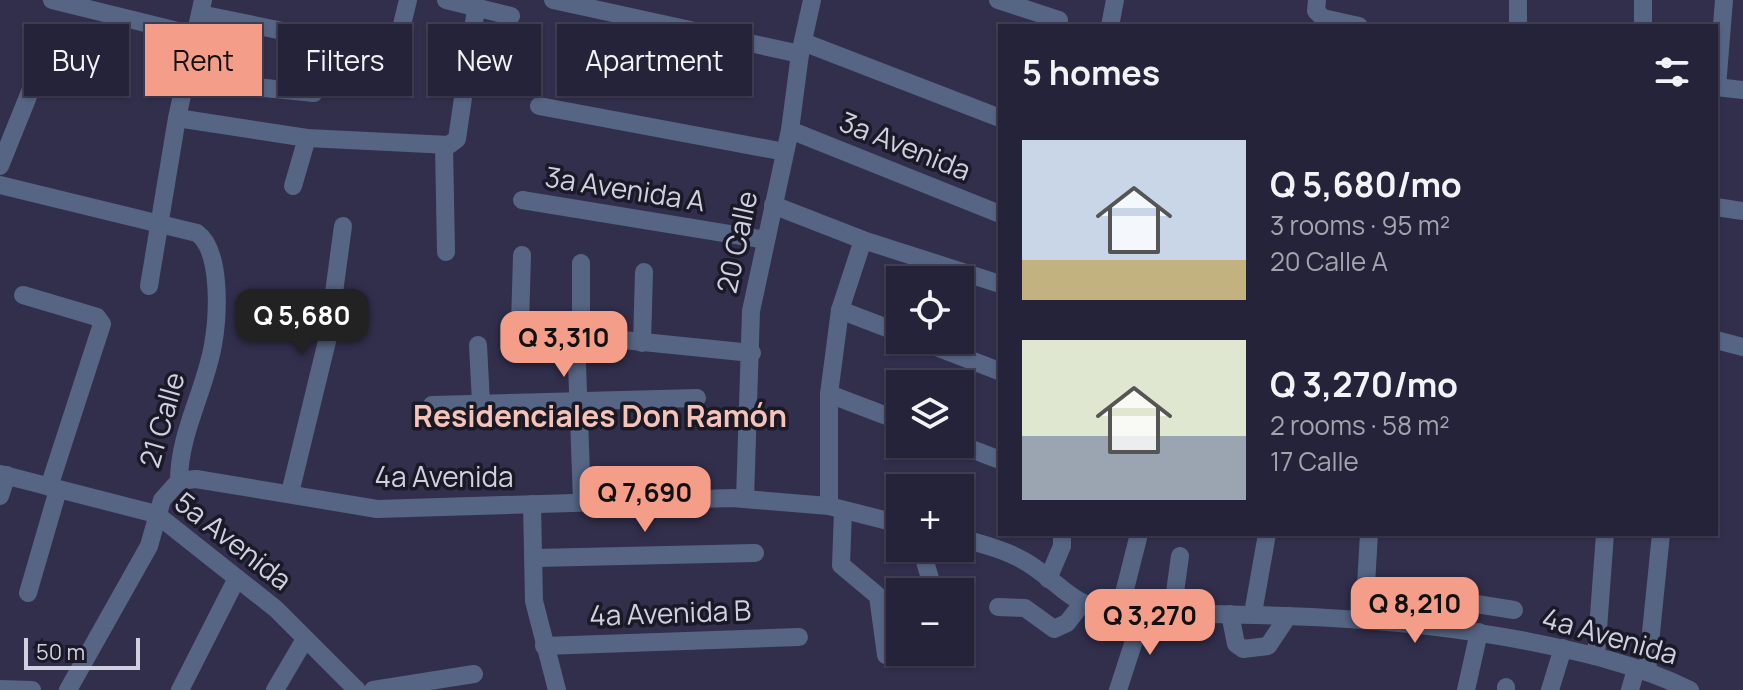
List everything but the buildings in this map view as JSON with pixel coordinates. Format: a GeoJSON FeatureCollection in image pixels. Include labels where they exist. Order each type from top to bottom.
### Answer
{"type":"FeatureCollection","features":[{"type":"Feature","properties":{"kind":"street"},"geometry":{"type":"LineString","coordinates":[[52,0],[149,24]]}},
{"type":"Feature","properties":{"kind":"street"},"geometry":{"type":"LineString","coordinates":[[402,24],[408,0]]}},
{"type":"Feature","properties":{"kind":"street"},"geometry":{"type":"LineString","coordinates":[[446,0],[511,16]]}},
{"type":"Feature","properties":{"kind":"street"},"geometry":{"type":"LineString","coordinates":[[553,0],[801,48],[998,117]]}},
{"type":"Feature","properties":{"kind":"street","name":"20 Calle"},"geometry":{"type":"LineString","coordinates":[[745,499],[751,311],[790,130],[801,48],[812,0]]}},
{"type":"Feature","properties":{"kind":"street"},"geometry":{"type":"LineString","coordinates":[[998,0],[1059,20]]}},
{"type":"Feature","properties":{"kind":"street"},"geometry":{"type":"LineString","coordinates":[[1110,24],[1115,0]]}},
{"type":"Feature","properties":{"kind":"street"},"geometry":{"type":"LineString","coordinates":[[1518,0],[1518,24]]}},
{"type":"Feature","properties":{"kind":"street"},"geometry":{"type":"LineString","coordinates":[[1643,0],[1643,24]]}},
{"type":"Feature","properties":{"kind":"street"},"geometry":{"type":"LineString","coordinates":[[1718,75],[1724,0]]}},
{"type":"Feature","properties":{"kind":"street"},"geometry":{"type":"LineString","coordinates":[[1317,5],[1323,18],[1350,24]]}},
{"type":"Feature","properties":{"kind":"street"},"geometry":{"type":"LineString","coordinates":[[202,7],[278,27]]}},
{"type":"Feature","properties":{"kind":"street"},"geometry":{"type":"LineString","coordinates":[[446,252],[449,144],[476,9]]}},
{"type":"Feature","properties":{"kind":"street"},"geometry":{"type":"LineString","coordinates":[[1718,87],[1743,90]]}},
{"type":"Feature","properties":{"kind":"street"},"geometry":{"type":"LineString","coordinates":[[0,166],[28,96]]}},
{"type":"Feature","properties":{"kind":"street"},"geometry":{"type":"LineString","coordinates":[[149,286],[182,96]]}},
{"type":"Feature","properties":{"kind":"street"},"geometry":{"type":"LineString","coordinates":[[539,106],[785,152]]}},
{"type":"Feature","properties":{"kind":"street"},"geometry":{"type":"LineString","coordinates":[[177,118],[307,138],[449,144]]}},
{"type":"Feature","properties":{"kind":"street","name":"3a Avenida"},"geometry":{"type":"LineString","coordinates":[[790,130],[998,213]]}},
{"type":"Feature","properties":{"kind":"street"},"geometry":{"type":"LineString","coordinates":[[293,186],[307,138]]}},
{"type":"Feature","properties":{"kind":"street"},"geometry":{"type":"LineString","coordinates":[[0,185],[160,225]]}},
{"type":"Feature","properties":{"kind":"street","name":"3a Avenida A"},"geometry":{"type":"LineString","coordinates":[[522,200],[766,240]]}},
{"type":"Feature","properties":{"kind":"street"},"geometry":{"type":"LineString","coordinates":[[773,205],[863,240],[998,283]]}},
{"type":"Feature","properties":{"kind":"street"},"geometry":{"type":"LineString","coordinates":[[1718,207],[1743,211]]}},
{"type":"Feature","properties":{"kind":"street","name":"21 Calle"},"geometry":{"type":"LineString","coordinates":[[68,690],[149,546],[156,514],[169,488],[179,481],[179,458],[213,345],[216,277],[211,252],[204,238],[160,225]]}},
{"type":"Feature","properties":{"kind":"street"},"geometry":{"type":"LineString","coordinates":[[290,493],[328,337],[343,226]]}},
{"type":"Feature","properties":{"kind":"street"},"geometry":{"type":"LineString","coordinates":[[863,240],[840,310],[829,394],[841,565],[878,596],[886,655]]}},
{"type":"Feature","properties":{"kind":"street"},"geometry":{"type":"LineString","coordinates":[[522,255],[521,329],[752,353]]}},
{"type":"Feature","properties":{"kind":"street"},"geometry":{"type":"LineString","coordinates":[[581,263],[581,334]]}},
{"type":"Feature","properties":{"kind":"street"},"geometry":{"type":"LineString","coordinates":[[642,343],[644,272]]}},
{"type":"Feature","properties":{"kind":"street"},"geometry":{"type":"LineString","coordinates":[[23,295],[97,317],[102,324],[102,333],[53,489],[28,593]]}},
{"type":"Feature","properties":{"kind":"street"},"geometry":{"type":"LineString","coordinates":[[840,310],[886,328]]}},
{"type":"Feature","properties":{"kind":"street"},"geometry":{"type":"LineString","coordinates":[[1718,341],[1743,347]]}},
{"type":"Feature","properties":{"kind":"street"},"geometry":{"type":"LineString","coordinates":[[478,345],[481,403]]}},
{"type":"Feature","properties":{"kind":"street"},"geometry":{"type":"LineString","coordinates":[[955,354],[998,370]]}},
{"type":"Feature","properties":{"kind":"street"},"geometry":{"type":"LineString","coordinates":[[577,364],[582,501]]}},
{"type":"Feature","properties":{"kind":"street"},"geometry":{"type":"LineString","coordinates":[[829,394],[886,416]]}},
{"type":"Feature","properties":{"kind":"street"},"geometry":{"type":"LineString","coordinates":[[432,405],[697,398]]}},
{"type":"Feature","properties":{"kind":"street"},"geometry":{"type":"LineString","coordinates":[[974,450],[998,459]]}},
{"type":"Feature","properties":{"kind":"street"},"geometry":{"type":"LineString","coordinates":[[0,496],[3,474]]}},
{"type":"Feature","properties":{"kind":"street","name":"5a Avenida"},"geometry":{"type":"LineString","coordinates":[[3,474],[156,514],[276,609],[357,690]]}},
{"type":"Feature","properties":{"kind":"street","name":"4a Avenida"},"geometry":{"type":"LineString","coordinates":[[179,481],[196,479],[377,509],[582,501],[745,499],[836,509],[886,521]]}},
{"type":"Feature","properties":{"kind":"street"},"geometry":{"type":"LineString","coordinates":[[532,504],[534,601],[557,690]]}},
{"type":"Feature","properties":{"kind":"street"},"geometry":{"type":"LineString","coordinates":[[1048,579],[1062,546],[1062,536]]}},
{"type":"Feature","properties":{"kind":"street"},"geometry":{"type":"LineString","coordinates":[[1119,613],[1138,536]]}},
{"type":"Feature","properties":{"kind":"street"},"geometry":{"type":"LineString","coordinates":[[1253,613],[1267,536]]}},
{"type":"Feature","properties":{"kind":"street"},"geometry":{"type":"LineString","coordinates":[[1364,618],[1369,536]]}},
{"type":"Feature","properties":{"kind":"street"},"geometry":{"type":"LineString","coordinates":[[1596,656],[1605,536]]}},
{"type":"Feature","properties":{"kind":"street"},"geometry":{"type":"LineString","coordinates":[[1630,690],[1641,670],[1661,536]]}},
{"type":"Feature","properties":{"kind":"street","name":"4a Avenida"},"geometry":{"type":"LineString","coordinates":[[974,543],[1023,560],[1081,605],[1119,613],[1253,613],[1364,618],[1479,632],[1596,656],[1641,670],[1682,688]]}},
{"type":"Feature","properties":{"kind":"street"},"geometry":{"type":"LineString","coordinates":[[535,558],[755,553]]}},
{"type":"Feature","properties":{"kind":"street"},"geometry":{"type":"LineString","coordinates":[[1172,614],[1180,556]]}},
{"type":"Feature","properties":{"kind":"street"},"geometry":{"type":"LineString","coordinates":[[180,690],[236,580]]}},
{"type":"Feature","properties":{"kind":"street"},"geometry":{"type":"LineString","coordinates":[[1364,586],[1514,610]]}},
{"type":"Feature","properties":{"kind":"street"},"geometry":{"type":"LineString","coordinates":[[998,607],[1025,608],[1054,629],[1067,623],[1081,605]]}},
{"type":"Feature","properties":{"kind":"street"},"geometry":{"type":"LineString","coordinates":[[1118,690],[1143,613]]}},
{"type":"Feature","properties":{"kind":"street"},"geometry":{"type":"LineString","coordinates":[[1230,614],[1236,644],[1243,649],[1268,646],[1288,616]]}},
{"type":"Feature","properties":{"kind":"street"},"geometry":{"type":"LineString","coordinates":[[1466,690],[1479,632]]}},
{"type":"Feature","properties":{"kind":"street","name":"4a Avenida B"},"geometry":{"type":"LineString","coordinates":[[544,646],[799,637]]}},
{"type":"Feature","properties":{"kind":"street"},"geometry":{"type":"LineString","coordinates":[[275,690],[305,639]]}},
{"type":"Feature","properties":{"kind":"street"},"geometry":{"type":"LineString","coordinates":[[1550,690],[1563,648]]}},
{"type":"Feature","properties":{"kind":"street"},"geometry":{"type":"LineString","coordinates":[[373,690],[474,674]]}},
{"type":"Feature","properties":{"kind":"street"},"geometry":{"type":"LineString","coordinates":[[0,689],[32,690]]}},
{"type":"Feature","properties":{"kind":"district","name":"Residenciales Don Ramón"},"geometry":{"type":"Point","coordinates":[600,417]}}]}
